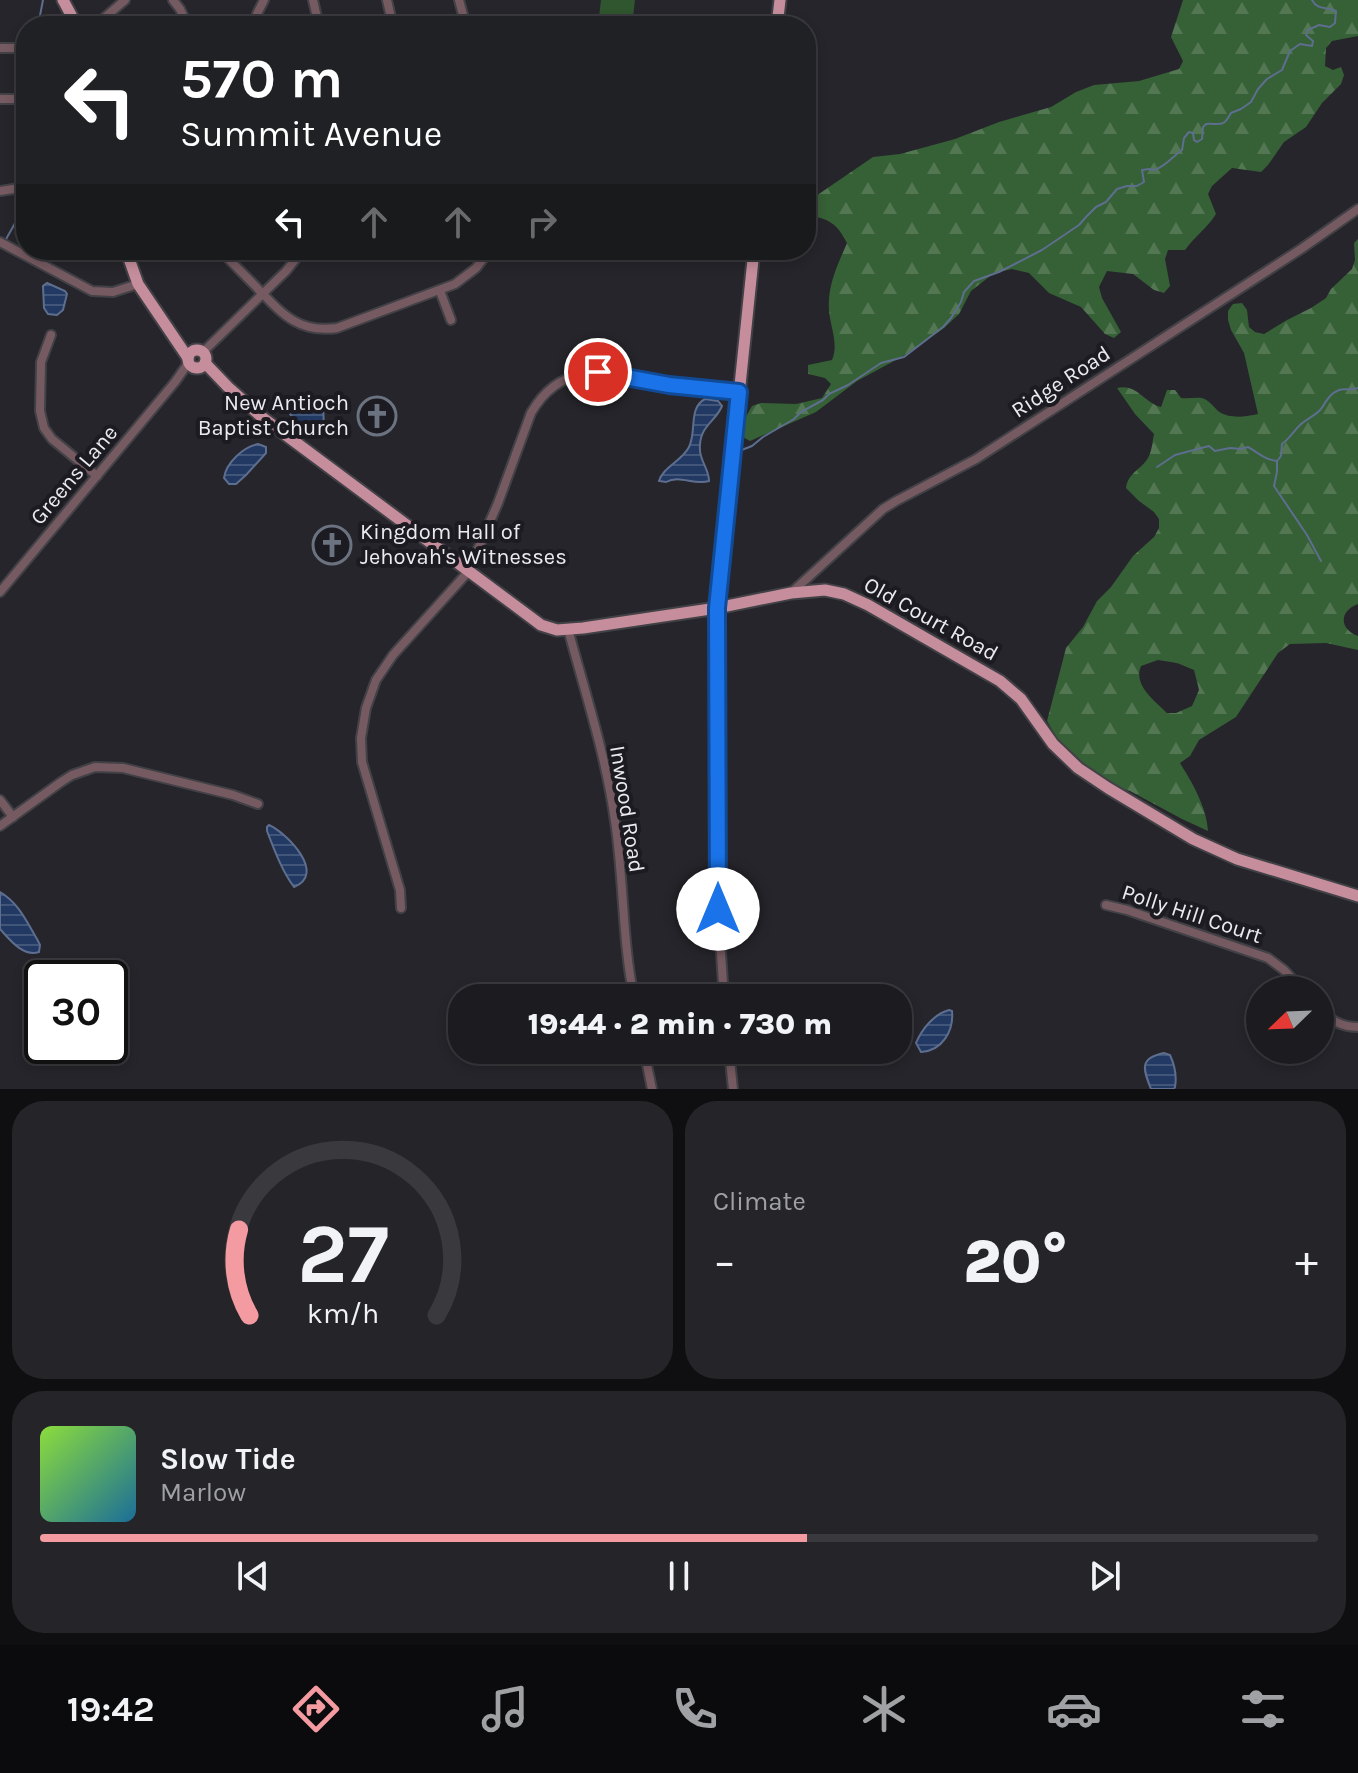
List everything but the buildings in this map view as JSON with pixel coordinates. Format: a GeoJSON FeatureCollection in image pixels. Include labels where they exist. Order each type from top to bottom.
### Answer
{"type":"FeatureCollection","features":[{"type":"Feature","properties":{"kind":"main road","name":"Old Court Road"},"geometry":{"type":"LineString","coordinates":[[130,260],[138,284],[196,360],[263,418],[541,625],[557,630],[568,629],[717,608],[791,593],[825,590],[853,597],[986,672],[1012,690],[1053,744],[1078,768],[1193,839],[1237,859],[1358,896]]}},
{"type":"Feature","properties":{"kind":"main road"},"geometry":{"type":"LineString","coordinates":[[717,608],[753,260]]}},
{"type":"Feature","properties":{"kind":"street"},"geometry":{"type":"LineString","coordinates":[[106,16],[125,0]]}},
{"type":"Feature","properties":{"kind":"street","name":"Ridge Road"},"geometry":{"type":"LineString","coordinates":[[791,593],[883,509],[976,459],[1358,209]]}},
{"type":"Feature","properties":{"kind":"street"},"geometry":{"type":"LineString","coordinates":[[35,260],[92,291],[113,292],[138,284]]}},
{"type":"Feature","properties":{"kind":"street"},"geometry":{"type":"LineString","coordinates":[[230,260],[291,320],[302,326],[325,329],[337,328],[440,291],[465,278],[481,260]]}},
{"type":"Feature","properties":{"kind":"street","name":"Greens Lane"},"geometry":{"type":"LineString","coordinates":[[0,592],[175,382],[295,260]]}},
{"type":"Feature","properties":{"kind":"street"},"geometry":{"type":"LineString","coordinates":[[440,291],[451,320]]}},
{"type":"Feature","properties":{"kind":"street"},"geometry":{"type":"LineString","coordinates":[[51,335],[41,362],[40,411],[44,428],[52,439],[97,476]]}},
{"type":"Feature","properties":{"kind":"street"},"geometry":{"type":"LineString","coordinates":[[401,908],[400,890],[362,762],[361,738],[366,708],[376,680],[389,660],[468,572],[537,402],[555,386],[576,375],[598,372],[669,385],[739,392]]}},
{"type":"Feature","properties":{"kind":"street"},"geometry":{"type":"LineString","coordinates":[[717,608],[718,909],[723,984]]}},
{"type":"Feature","properties":{"kind":"street","name":"Inwood Road"},"geometry":{"type":"LineString","coordinates":[[568,629],[612,799],[619,849],[625,946],[632,984]]}},
{"type":"Feature","properties":{"kind":"street"},"geometry":{"type":"LineString","coordinates":[[0,826],[72,775],[95,767],[123,768],[258,804]]}},
{"type":"Feature","properties":{"kind":"street"},"geometry":{"type":"LineString","coordinates":[[0,800],[13,817]]}},
{"type":"Feature","properties":{"kind":"street","name":"Polly Hill Court"},"geometry":{"type":"LineString","coordinates":[[1106,905],[1268,958],[1289,976]]}},
{"type":"Feature","properties":{"kind":"street"},"geometry":{"type":"LineString","coordinates":[[1334,1022],[1358,1027]]}},
{"type":"Feature","properties":{"kind":"street"},"geometry":{"type":"LineString","coordinates":[[647,1064],[652,1089]]}},
{"type":"Feature","properties":{"kind":"street"},"geometry":{"type":"LineString","coordinates":[[730,1064],[733,1089]]}},
{"type":"Feature","properties":{"kind":"green space"},"geometry":{"type":"Polygon","coordinates":[[[601,0],[635,0],[633,16],[599,16],[601,0]]]}},
{"type":"Feature","properties":{"kind":"green space"},"geometry":{"type":"Polygon","coordinates":[[[1183,0],[1358,0],[1358,36],[1332,41],[1326,48],[1325,66],[1333,70],[1341,67],[1344,75],[1341,84],[1322,103],[1306,127],[1284,142],[1261,172],[1232,168],[1212,186],[1208,194],[1216,214],[1185,250],[1168,250],[1165,259],[1170,286],[1164,293],[1154,290],[1133,274],[1107,271],[1099,287],[1121,332],[1114,338],[1105,334],[1081,307],[1049,293],[1029,273],[1012,269],[994,273],[971,291],[959,314],[944,328],[905,355],[857,381],[816,412],[750,441],[743,437],[739,429],[752,406],[761,403],[796,404],[822,398],[831,384],[825,378],[808,374],[808,365],[832,360],[834,354],[830,292],[847,243],[831,223],[816,217],[816,196],[873,157],[900,154],[955,139],[1051,107],[1094,85],[1139,81],[1179,69],[1183,61],[1171,37],[1183,0]]]}},
{"type":"Feature","properties":{"kind":"green space"},"geometry":{"type":"Polygon","coordinates":[[[1358,239],[1358,604],[1347,611],[1344,620],[1347,629],[1358,636],[1358,650],[1326,643],[1290,644],[1278,653],[1236,717],[1199,740],[1190,756],[1180,763],[1202,804],[1208,831],[1130,791],[1102,783],[1061,745],[1047,721],[1066,648],[1083,627],[1097,601],[1159,528],[1159,519],[1154,512],[1126,488],[1131,476],[1148,458],[1154,434],[1117,388],[1135,390],[1161,407],[1167,390],[1175,390],[1181,398],[1204,399],[1227,415],[1258,414],[1244,353],[1231,330],[1228,311],[1233,304],[1242,303],[1247,310],[1249,327],[1264,334],[1326,298],[1352,269],[1354,243],[1358,239]],[[1158,660],[1141,666],[1139,673],[1146,692],[1167,713],[1176,713],[1192,706],[1199,690],[1194,670],[1158,660]]]}},
{"type":"Feature","properties":{"kind":"water"},"geometry":{"type":"Polygon","coordinates":[[[47,283],[67,294],[63,310],[57,315],[48,314],[44,308],[43,286],[47,283]]]}},
{"type":"Feature","properties":{"kind":"water"},"geometry":{"type":"Polygon","coordinates":[[[317,397],[323,403],[324,428],[315,433],[297,421],[289,411],[294,403],[317,397]]]}},
{"type":"Feature","properties":{"kind":"water"},"geometry":{"type":"Polygon","coordinates":[[[705,399],[718,401],[722,406],[704,430],[700,443],[709,481],[659,481],[689,447],[696,408],[705,399]]]}},
{"type":"Feature","properties":{"kind":"water"},"geometry":{"type":"Polygon","coordinates":[[[258,444],[266,447],[266,453],[236,484],[229,484],[224,478],[232,461],[247,448],[258,444]]]}},
{"type":"Feature","properties":{"kind":"water"},"geometry":{"type":"Polygon","coordinates":[[[269,825],[285,836],[301,854],[307,873],[303,881],[294,887],[272,845],[267,831],[269,825]]]}},
{"type":"Feature","properties":{"kind":"water"},"geometry":{"type":"Polygon","coordinates":[[[0,892],[22,913],[40,945],[39,952],[22,950],[0,929],[0,892]]]}},
{"type":"Feature","properties":{"kind":"water"},"geometry":{"type":"Polygon","coordinates":[[[952,1011],[951,1026],[945,1039],[935,1048],[921,1052],[916,1043],[922,1032],[929,1023],[952,1011]]]}},
{"type":"Feature","properties":{"kind":"water"},"geometry":{"type":"Polygon","coordinates":[[[1164,1053],[1170,1055],[1173,1063],[1175,1087],[1151,1089],[1145,1065],[1150,1058],[1164,1053]]]}},
{"type":"Feature","properties":{"kind":"waterway"},"geometry":{"type":"LineString","coordinates":[[40,16],[43,0]]}},
{"type":"Feature","properties":{"kind":"waterway"},"geometry":{"type":"LineString","coordinates":[[739,451],[752,446],[881,363],[904,357],[943,327],[974,281],[1042,250],[1079,225],[1117,189],[1144,182],[1142,170],[1154,170],[1165,164],[1182,150],[1184,138],[1189,132],[1193,133],[1197,142],[1202,139],[1206,124],[1224,123],[1231,113],[1251,102],[1267,79],[1282,70],[1290,51],[1300,44],[1312,46],[1313,41],[1306,35],[1308,30],[1319,25],[1330,27],[1335,23],[1336,11],[1320,7],[1312,0]]}},
{"type":"Feature","properties":{"kind":"waterway"},"geometry":{"type":"LineString","coordinates":[[4,243],[16,222]]}},
{"type":"Feature","properties":{"kind":"waterway"},"geometry":{"type":"LineString","coordinates":[[1321,561],[1274,486],[1277,461],[1281,456],[1282,444],[1319,411],[1328,398],[1341,389],[1358,388]]}},
{"type":"Feature","properties":{"kind":"waterway"},"geometry":{"type":"LineString","coordinates":[[1157,467],[1175,455],[1209,446],[1215,451],[1248,447],[1277,461]]}},
{"type":"Feature","properties":{"kind":"place","name":"New Antioch Baptist Church"},"geometry":{"type":"Point","coordinates":[377,416]}},
{"type":"Feature","properties":{"kind":"place","name":"Kingdom Hall of Jehovah's Witnesses"},"geometry":{"type":"Point","coordinates":[332,545]}},
{"type":"Feature","properties":{"kind":"route"},"geometry":{"type":"LineString","coordinates":[[598,372],[669,385],[739,392],[717,608],[718,909]]}}]}
